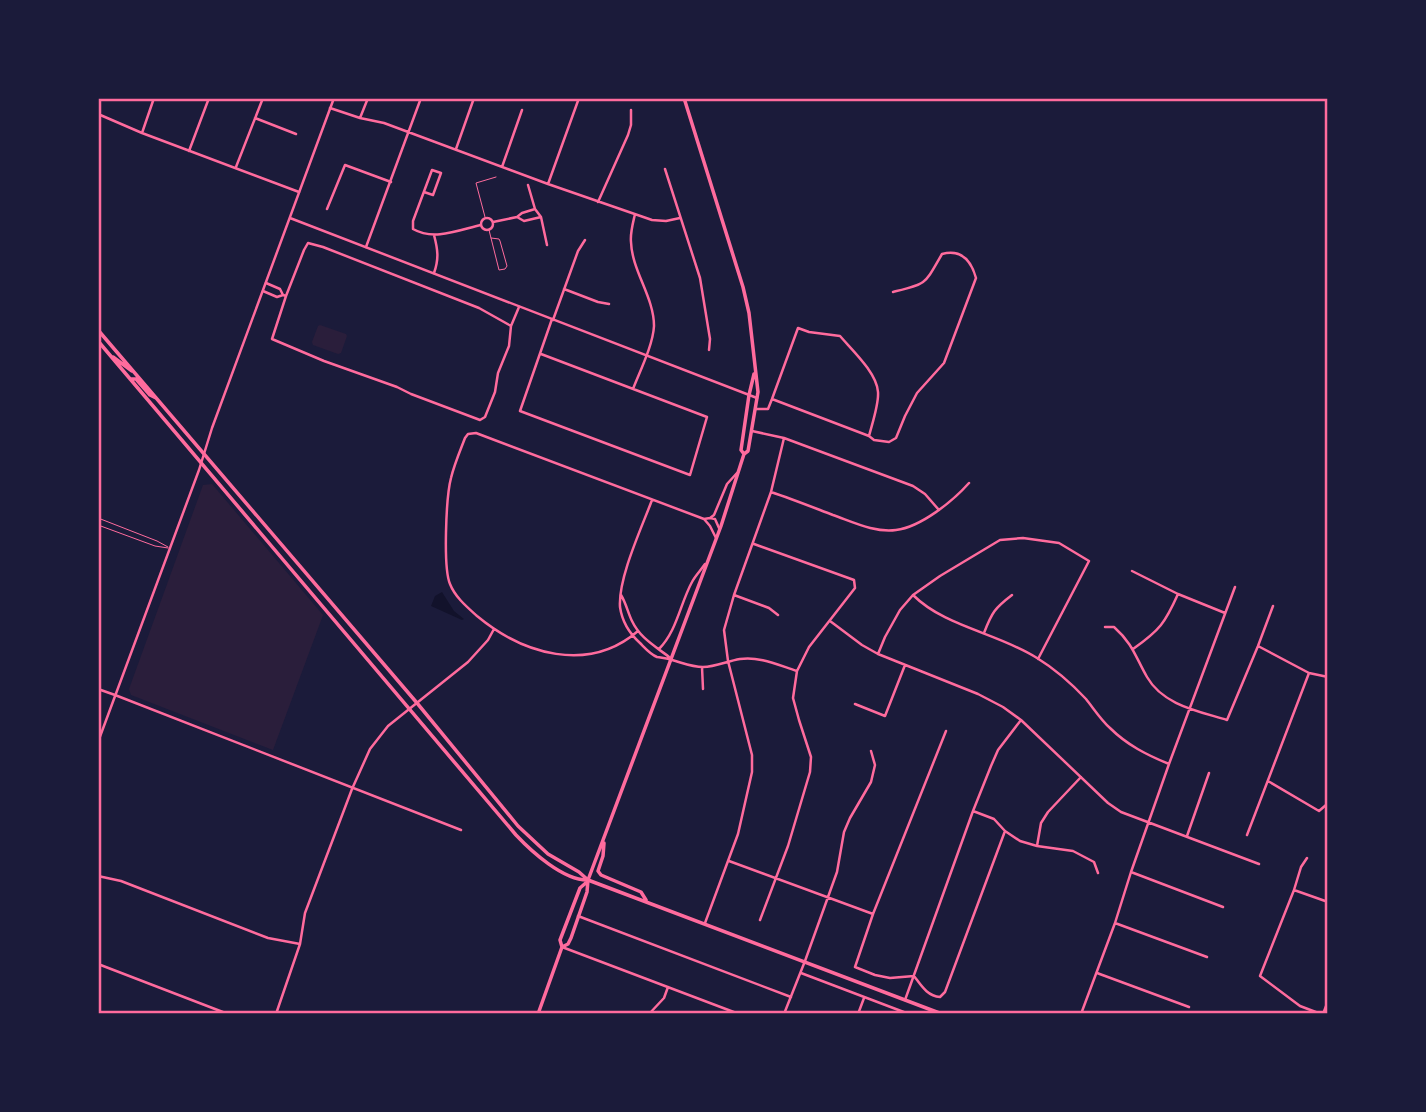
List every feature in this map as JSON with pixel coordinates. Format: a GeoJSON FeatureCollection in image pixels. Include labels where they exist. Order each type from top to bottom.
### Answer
{"type":"FeatureCollection","features":[{"type":"Feature","properties":{"kind":"main road"},"geometry":{"type":"LineString","coordinates":[[562,947],[568,944],[587,892],[588,880],[719,530],[744,454],[748,451],[757,399],[749,313],[743,286],[684,98]]}},
{"type":"Feature","properties":{"kind":"main road"},"geometry":{"type":"LineString","coordinates":[[98,330],[417,703],[521,829],[548,854],[588,880]]}},
{"type":"Feature","properties":{"kind":"main road"},"geometry":{"type":"LineString","coordinates":[[102,335],[98,340],[111,357],[408,709],[537,856],[578,880],[588,880],[647,901],[942,1014]]}},
{"type":"Feature","properties":{"kind":"main road"},"geometry":{"type":"LineString","coordinates":[[111,357],[134,372]]}},
{"type":"Feature","properties":{"kind":"main road"},"geometry":{"type":"LineString","coordinates":[[744,454],[741,450],[755,372]]}},
{"type":"Feature","properties":{"kind":"main road"},"geometry":{"type":"LineString","coordinates":[[130,379],[136,379],[150,395],[158,398]]}},
{"type":"Feature","properties":{"kind":"main road"},"geometry":{"type":"LineString","coordinates":[[274,549],[280,544]]}},
{"type":"Feature","properties":{"kind":"main road"},"geometry":{"type":"LineString","coordinates":[[516,835],[521,829]]}},
{"type":"Feature","properties":{"kind":"main road"},"geometry":{"type":"LineString","coordinates":[[605,836],[598,871],[601,875],[640,892],[647,901]]}},
{"type":"Feature","properties":{"kind":"main road"},"geometry":{"type":"LineString","coordinates":[[538,1014],[562,947],[560,940],[580,888],[588,880]]}},
{"type":"Feature","properties":{"kind":"street"},"geometry":{"type":"LineString","coordinates":[[98,104],[100,98]]}},
{"type":"Feature","properties":{"kind":"street"},"geometry":{"type":"LineString","coordinates":[[142,133],[155,98]]}},
{"type":"Feature","properties":{"kind":"street"},"geometry":{"type":"LineString","coordinates":[[189,151],[209,98]]}},
{"type":"Feature","properties":{"kind":"street"},"geometry":{"type":"LineString","coordinates":[[236,167],[262,98]]}},
{"type":"Feature","properties":{"kind":"street"},"geometry":{"type":"LineString","coordinates":[[98,742],[334,98]]}},
{"type":"Feature","properties":{"kind":"street"},"geometry":{"type":"LineString","coordinates":[[360,118],[368,98]]}},
{"type":"Feature","properties":{"kind":"street"},"geometry":{"type":"LineString","coordinates":[[366,247],[421,98]]}},
{"type":"Feature","properties":{"kind":"street"},"geometry":{"type":"LineString","coordinates":[[456,149],[474,98]]}},
{"type":"Feature","properties":{"kind":"street"},"geometry":{"type":"LineString","coordinates":[[548,184],[579,98]]}},
{"type":"Feature","properties":{"kind":"street"},"geometry":{"type":"LineString","coordinates":[[330,108],[410,132],[652,220],[680,218]]}},
{"type":"Feature","properties":{"kind":"street"},"geometry":{"type":"LineString","coordinates":[[502,167],[522,110]]}},
{"type":"Feature","properties":{"kind":"street"},"geometry":{"type":"LineString","coordinates":[[598,202],[628,135],[631,110]]}},
{"type":"Feature","properties":{"kind":"street"},"geometry":{"type":"LineString","coordinates":[[98,114],[299,191]]}},
{"type":"Feature","properties":{"kind":"street"},"geometry":{"type":"LineString","coordinates":[[255,118],[296,134]]}},
{"type":"Feature","properties":{"kind":"street"},"geometry":{"type":"LineString","coordinates":[[327,209],[345,165],[391,182]]}},
{"type":"Feature","properties":{"kind":"street"},"geometry":{"type":"LineString","coordinates":[[665,169],[700,278],[710,339],[709,349]]}},
{"type":"Feature","properties":{"kind":"street"},"geometry":{"type":"LineString","coordinates":[[424,192],[433,195],[441,173],[432,170],[413,221],[413,229],[421,234],[435,235],[481,225]]}},
{"type":"Feature","properties":{"kind":"street"},"geometry":{"type":"LineString","coordinates":[[528,185],[535,209],[541,218],[547,244]]}},
{"type":"Feature","properties":{"kind":"street"},"geometry":{"type":"LineString","coordinates":[[481,225],[485,218],[493,222],[517,217],[522,212],[535,209]]}},
{"type":"Feature","properties":{"kind":"street"},"geometry":{"type":"LineString","coordinates":[[633,390],[654,325],[631,243],[635,214]]}},
{"type":"Feature","properties":{"kind":"street"},"geometry":{"type":"LineString","coordinates":[[517,217],[524,221],[541,218]]}},
{"type":"Feature","properties":{"kind":"street"},"geometry":{"type":"LineString","coordinates":[[290,218],[757,399]]}},
{"type":"Feature","properties":{"kind":"street"},"geometry":{"type":"LineString","coordinates":[[481,225],[483,229],[489,230],[493,222]]}},
{"type":"Feature","properties":{"kind":"street"},"geometry":{"type":"LineString","coordinates":[[434,273],[438,260],[435,235]]}},
{"type":"Feature","properties":{"kind":"street"},"geometry":{"type":"LineString","coordinates":[[541,354],[708,418],[690,475],[520,411],[552,319],[578,251],[585,240]]}},
{"type":"Feature","properties":{"kind":"street"},"geometry":{"type":"LineString","coordinates":[[511,326],[479,308],[308,243],[285,296],[272,339],[480,420],[485,417],[495,392],[498,373],[509,346],[511,326],[519,307]]}},
{"type":"Feature","properties":{"kind":"street"},"geometry":{"type":"LineString","coordinates":[[772,399],[874,440],[889,442],[896,438],[917,393],[944,363],[976,278],[965,256],[950,252],[942,254],[928,279],[920,285],[893,292]]}},
{"type":"Feature","properties":{"kind":"street"},"geometry":{"type":"LineString","coordinates":[[266,284],[280,289],[285,296]]}},
{"type":"Feature","properties":{"kind":"street"},"geometry":{"type":"LineString","coordinates":[[564,289],[609,304]]}},
{"type":"Feature","properties":{"kind":"street"},"geometry":{"type":"LineString","coordinates":[[263,291],[277,297],[285,296]]}},
{"type":"Feature","properties":{"kind":"street"},"geometry":{"type":"LineString","coordinates":[[755,409],[767,410],[798,328],[840,336],[874,378],[878,392],[869,436]]}},
{"type":"Feature","properties":{"kind":"street"},"geometry":{"type":"LineString","coordinates":[[752,431],[784,438],[914,486],[939,510]]}},
{"type":"Feature","properties":{"kind":"street"},"geometry":{"type":"LineString","coordinates":[[638,631],[605,649],[559,656],[519,642],[494,629],[456,595],[446,573],[450,481],[468,434],[476,433],[704,519],[716,538]]}},
{"type":"Feature","properties":{"kind":"street"},"geometry":{"type":"LineString","coordinates":[[705,923],[738,834],[751,782],[752,755],[728,661],[724,630],[771,492],[784,438]]}},
{"type":"Feature","properties":{"kind":"street"},"geometry":{"type":"LineString","coordinates":[[710,518],[727,484],[740,471]]}},
{"type":"Feature","properties":{"kind":"street"},"geometry":{"type":"LineString","coordinates":[[771,492],[876,530],[896,530],[913,526],[939,510],[956,498],[969,483]]}},
{"type":"Feature","properties":{"kind":"street"},"geometry":{"type":"LineString","coordinates":[[652,500],[623,580],[620,604],[632,636],[650,653],[659,658],[671,659]]}},
{"type":"Feature","properties":{"kind":"street"},"geometry":{"type":"LineString","coordinates":[[704,519],[715,519],[719,530]]}},
{"type":"Feature","properties":{"kind":"street"},"geometry":{"type":"LineString","coordinates":[[878,654],[900,610],[913,595],[1000,540],[1023,538],[1059,543],[1089,561],[1038,659]]}},
{"type":"Feature","properties":{"kind":"street"},"geometry":{"type":"LineString","coordinates":[[753,543],[854,580],[855,589],[809,647],[797,671],[793,698],[811,757],[810,772],[788,846],[760,919]]}},
{"type":"Feature","properties":{"kind":"street"},"geometry":{"type":"LineString","coordinates":[[659,649],[672,630],[691,583],[707,561]]}},
{"type":"Feature","properties":{"kind":"street"},"geometry":{"type":"LineString","coordinates":[[1132,571],[1225,613]]}},
{"type":"Feature","properties":{"kind":"street"},"geometry":{"type":"LineString","coordinates":[[1081,1014],[1235,587]]}},
{"type":"Feature","properties":{"kind":"street"},"geometry":{"type":"LineString","coordinates":[[1133,649],[1156,633],[1178,594]]}},
{"type":"Feature","properties":{"kind":"street"},"geometry":{"type":"LineString","coordinates":[[621,595],[638,631],[671,659],[685,665],[702,667],[754,659],[797,671]]}},
{"type":"Feature","properties":{"kind":"street"},"geometry":{"type":"LineString","coordinates":[[734,595],[769,608],[778,615]]}},
{"type":"Feature","properties":{"kind":"street"},"geometry":{"type":"LineString","coordinates":[[913,595],[937,614],[1016,645],[1038,659],[1064,677],[1119,737],[1169,764]]}},
{"type":"Feature","properties":{"kind":"street"},"geometry":{"type":"LineString","coordinates":[[984,633],[998,606],[1012,595]]}},
{"type":"Feature","properties":{"kind":"street"},"geometry":{"type":"LineString","coordinates":[[1105,627],[1114,627],[1125,637],[1148,680],[1170,701],[1227,720],[1273,606]]}},
{"type":"Feature","properties":{"kind":"street"},"geometry":{"type":"LineString","coordinates":[[830,621],[878,654],[978,694],[1003,707],[1021,720],[1108,803],[1121,812],[1259,864]]}},
{"type":"Feature","properties":{"kind":"street"},"geometry":{"type":"LineString","coordinates":[[276,1014],[300,944],[305,913],[360,768],[388,726],[467,662],[488,640],[494,629]]}},
{"type":"Feature","properties":{"kind":"street"},"geometry":{"type":"LineString","coordinates":[[1258,646],[1308,673],[1328,677]]}},
{"type":"Feature","properties":{"kind":"street"},"geometry":{"type":"LineString","coordinates":[[855,704],[885,716],[905,665]]}},
{"type":"Feature","properties":{"kind":"street"},"geometry":{"type":"LineString","coordinates":[[702,667],[704,689]]}},
{"type":"Feature","properties":{"kind":"street"},"geometry":{"type":"LineString","coordinates":[[1247,835],[1308,673]]}},
{"type":"Feature","properties":{"kind":"street"},"geometry":{"type":"LineString","coordinates":[[98,689],[461,830]]}},
{"type":"Feature","properties":{"kind":"street"},"geometry":{"type":"LineString","coordinates":[[905,1000],[973,811],[998,750],[1021,720]]}},
{"type":"Feature","properties":{"kind":"street"},"geometry":{"type":"LineString","coordinates":[[914,976],[890,978],[855,967],[873,914],[946,731]]}},
{"type":"Feature","properties":{"kind":"street"},"geometry":{"type":"LineString","coordinates":[[784,1014],[837,872],[844,832],[871,782],[875,765],[871,751]]}},
{"type":"Feature","properties":{"kind":"street"},"geometry":{"type":"LineString","coordinates":[[1186,837],[1209,773]]}},
{"type":"Feature","properties":{"kind":"street"},"geometry":{"type":"LineString","coordinates":[[1037,846],[1041,823],[1048,811],[1081,777]]}},
{"type":"Feature","properties":{"kind":"street"},"geometry":{"type":"LineString","coordinates":[[1268,781],[1319,811],[1328,799]]}},
{"type":"Feature","properties":{"kind":"street"},"geometry":{"type":"LineString","coordinates":[[973,811],[994,819],[1020,841],[1073,851],[1094,862],[1098,873]]}},
{"type":"Feature","properties":{"kind":"street"},"geometry":{"type":"LineString","coordinates":[[914,976],[926,992],[933,996],[940,997],[945,992],[1005,831]]}},
{"type":"Feature","properties":{"kind":"street"},"geometry":{"type":"LineString","coordinates":[[1307,858],[1301,867],[1260,976],[1300,1006],[1322,1014],[1328,1000]]}},
{"type":"Feature","properties":{"kind":"street"},"geometry":{"type":"LineString","coordinates":[[729,861],[873,914]]}},
{"type":"Feature","properties":{"kind":"street"},"geometry":{"type":"LineString","coordinates":[[1130,872],[1223,907]]}},
{"type":"Feature","properties":{"kind":"street"},"geometry":{"type":"LineString","coordinates":[[98,876],[121,881],[268,938],[300,944]]}},
{"type":"Feature","properties":{"kind":"street"},"geometry":{"type":"LineString","coordinates":[[1294,890],[1328,902]]}},
{"type":"Feature","properties":{"kind":"street"},"geometry":{"type":"LineString","coordinates":[[578,916],[791,997]]}},
{"type":"Feature","properties":{"kind":"street"},"geometry":{"type":"LineString","coordinates":[[1115,923],[1207,957]]}},
{"type":"Feature","properties":{"kind":"street"},"geometry":{"type":"LineString","coordinates":[[562,947],[739,1014]]}},
{"type":"Feature","properties":{"kind":"street"},"geometry":{"type":"LineString","coordinates":[[98,964],[228,1014]]}},
{"type":"Feature","properties":{"kind":"street"},"geometry":{"type":"LineString","coordinates":[[1097,972],[1189,1007]]}},
{"type":"Feature","properties":{"kind":"street"},"geometry":{"type":"LineString","coordinates":[[801,973],[909,1014]]}},
{"type":"Feature","properties":{"kind":"street"},"geometry":{"type":"LineString","coordinates":[[649,1014],[664,998],[668,987]]}},
{"type":"Feature","properties":{"kind":"street"},"geometry":{"type":"LineString","coordinates":[[858,1014],[864,998]]}},
{"type":"Feature","properties":{"kind":"lane"},"geometry":{"type":"LineString","coordinates":[[485,218],[476,183],[496,177]]}},
{"type":"Feature","properties":{"kind":"lane"},"geometry":{"type":"LineString","coordinates":[[489,230],[491,238],[499,270],[505,269],[507,266],[500,241],[491,238]]}},
{"type":"Feature","properties":{"kind":"lane"},"geometry":{"type":"LineString","coordinates":[[98,518],[157,541],[170,549]]}},
{"type":"Feature","properties":{"kind":"lane"},"geometry":{"type":"LineString","coordinates":[[98,526],[170,549]]}},
{"type":"Feature","properties":{"kind":"shaded area"},"geometry":{"type":"Polygon","coordinates":[[[320,325],[346,334],[341,353],[313,345],[320,325]]]}},
{"type":"Feature","properties":{"kind":"shaded area"},"geometry":{"type":"Polygon","coordinates":[[[212,484],[323,615],[273,750],[131,695],[129,689],[203,485],[212,484]]]}},
{"type":"Feature","properties":{"kind":"shaded area"},"geometry":{"type":"Polygon","coordinates":[[[442,592],[454,611],[464,619],[431,606],[435,596],[442,592]]]}}]}
